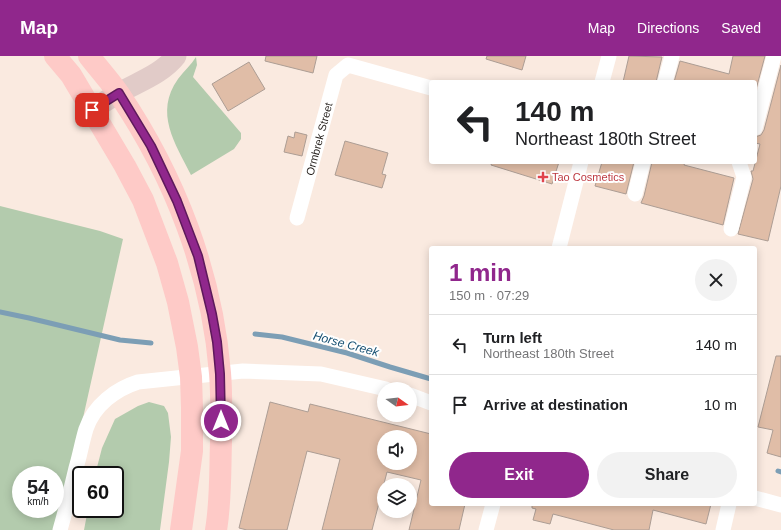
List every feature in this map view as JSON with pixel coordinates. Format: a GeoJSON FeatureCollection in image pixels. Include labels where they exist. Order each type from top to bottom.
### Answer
{"type":"FeatureCollection","features":[{"type":"Feature","properties":{"kind":"main road"},"geometry":{"type":"LineString","coordinates":[[55,56],[71,75],[125,166],[143,200],[164,256],[178,302],[191,377],[192,451],[181,530]]}},
{"type":"Feature","properties":{"kind":"main road"},"geometry":{"type":"LineString","coordinates":[[89,56],[119,93],[151,146],[177,201],[198,256],[212,314],[220,374],[219,516],[216,530]]}},
{"type":"Feature","properties":{"kind":"street"},"geometry":{"type":"LineString","coordinates":[[92,110],[154,74],[170,63],[176,56]]}},
{"type":"Feature","properties":{"kind":"street"},"geometry":{"type":"LineString","coordinates":[[602,80],[608,56]]}},
{"type":"Feature","properties":{"kind":"street"},"geometry":{"type":"LineString","coordinates":[[666,80],[672,56]]}},
{"type":"Feature","properties":{"kind":"street"},"geometry":{"type":"LineString","coordinates":[[757,120],[774,56]]}},
{"type":"Feature","properties":{"kind":"street","name":"Ormbrek Street"},"geometry":{"type":"LineString","coordinates":[[297,218],[336,75],[348,65],[429,87]]}},
{"type":"Feature","properties":{"kind":"street"},"geometry":{"type":"LineString","coordinates":[[560,246],[580,164]]}},
{"type":"Feature","properties":{"kind":"street"},"geometry":{"type":"LineString","coordinates":[[636,194],[643,164]]}},
{"type":"Feature","properties":{"kind":"street"},"geometry":{"type":"LineString","coordinates":[[731,229],[744,177],[740,164]]}},
{"type":"Feature","properties":{"kind":"street"},"geometry":{"type":"LineString","coordinates":[[60,530],[86,428],[106,400],[118,390],[138,382],[243,371],[321,374],[377,387]]}},
{"type":"Feature","properties":{"kind":"street"},"geometry":{"type":"LineString","coordinates":[[417,398],[429,402]]}},
{"type":"Feature","properties":{"kind":"street"},"geometry":{"type":"LineString","coordinates":[[757,499],[781,505]]}},
{"type":"Feature","properties":{"kind":"street"},"geometry":{"type":"LineString","coordinates":[[486,530],[492,506]]}},
{"type":"Feature","properties":{"kind":"street"},"geometry":{"type":"LineString","coordinates":[[723,530],[729,506]]}},
{"type":"Feature","properties":{"kind":"green space"},"geometry":{"type":"Polygon","coordinates":[[[196,57],[197,65],[193,77],[241,133],[241,139],[234,149],[191,175],[174,140],[167,116],[171,92],[178,79],[196,57]]]}},
{"type":"Feature","properties":{"kind":"green space"},"geometry":{"type":"Polygon","coordinates":[[[0,206],[100,231],[123,239],[83,418],[64,494],[64,466],[12,466],[12,518],[58,518],[55,530],[0,530],[0,206]]]}},
{"type":"Feature","properties":{"kind":"green space"},"geometry":{"type":"Polygon","coordinates":[[[149,402],[164,406],[168,413],[171,437],[160,530],[84,530],[86,518],[124,518],[124,466],[97,466],[102,448],[115,419],[138,406],[149,402]]]}},
{"type":"Feature","properties":{"kind":"building"},"geometry":{"type":"Polygon","coordinates":[[[266,56],[317,56],[313,73],[265,61],[266,56]]]}},
{"type":"Feature","properties":{"kind":"building"},"geometry":{"type":"Polygon","coordinates":[[[487,56],[526,56],[522,70],[486,59],[487,56]]]}},
{"type":"Feature","properties":{"kind":"building"},"geometry":{"type":"Polygon","coordinates":[[[629,56],[662,57],[656,80],[623,80],[629,56]]]}},
{"type":"Feature","properties":{"kind":"building"},"geometry":{"type":"Polygon","coordinates":[[[733,56],[765,56],[757,86],[757,80],[675,80],[680,61],[729,74],[733,56]]]}},
{"type":"Feature","properties":{"kind":"building"},"geometry":{"type":"Polygon","coordinates":[[[249,62],[265,89],[228,111],[212,84],[249,62]]]}},
{"type":"Feature","properties":{"kind":"building"},"geometry":{"type":"Polygon","coordinates":[[[781,65],[781,186],[768,241],[738,234],[753,179],[751,171],[753,171],[755,164],[757,164],[757,156],[760,144],[757,143],[757,136],[761,135],[764,130],[781,65]]]}},
{"type":"Feature","properties":{"kind":"building"},"geometry":{"type":"Polygon","coordinates":[[[295,132],[307,135],[302,156],[284,152],[288,136],[294,138],[295,132]]]}},
{"type":"Feature","properties":{"kind":"building"},"geometry":{"type":"Polygon","coordinates":[[[345,141],[388,153],[382,174],[386,175],[382,188],[335,175],[345,141]]]}},
{"type":"Feature","properties":{"kind":"building","name":"Tao Cosmetics"},"geometry":{"type":"Polygon","coordinates":[[[491,164],[558,164],[552,184],[491,164]]]}},
{"type":"Feature","properties":{"kind":"building"},"geometry":{"type":"Polygon","coordinates":[[[601,164],[634,164],[626,194],[595,186],[601,164]]]}},
{"type":"Feature","properties":{"kind":"building"},"geometry":{"type":"Polygon","coordinates":[[[652,164],[684,164],[734,178],[723,225],[641,203],[652,164]]]}},
{"type":"Feature","properties":{"kind":"building"},"geometry":{"type":"Polygon","coordinates":[[[776,356],[781,356],[781,457],[767,453],[773,430],[758,427],[776,356]]]}},
{"type":"Feature","properties":{"kind":"building"},"geometry":{"type":"Polygon","coordinates":[[[270,402],[308,412],[310,404],[377,421],[377,422],[415,430],[377,430],[377,470],[417,470],[417,431],[429,434],[429,506],[465,506],[459,530],[409,530],[412,518],[417,518],[417,497],[421,480],[387,472],[385,478],[377,478],[377,511],[372,530],[322,530],[340,459],[307,451],[287,530],[247,530],[239,528],[270,402]]]}},
{"type":"Feature","properties":{"kind":"building"},"geometry":{"type":"Polygon","coordinates":[[[532,506],[710,506],[706,524],[653,510],[649,530],[614,530],[553,514],[550,524],[533,520],[536,509],[532,508],[532,506]]]}},
{"type":"Feature","properties":{"kind":"waterway","name":"Horse Creek"},"geometry":{"type":"LineString","coordinates":[[0,312],[120,340],[151,343]]}},
{"type":"Feature","properties":{"kind":"waterway","name":"Horse Creek"},"geometry":{"type":"LineString","coordinates":[[255,334],[282,337],[347,353],[429,378]]}},
{"type":"Feature","properties":{"kind":"place","name":"Tao Cosmetics"},"geometry":{"type":"Point","coordinates":[543,177]}},
{"type":"Feature","properties":{"kind":"route"},"geometry":{"type":"LineString","coordinates":[[92,110],[119,93],[151,146],[177,201],[198,256],[212,314],[217,342],[220,374],[221,421]]}}]}
